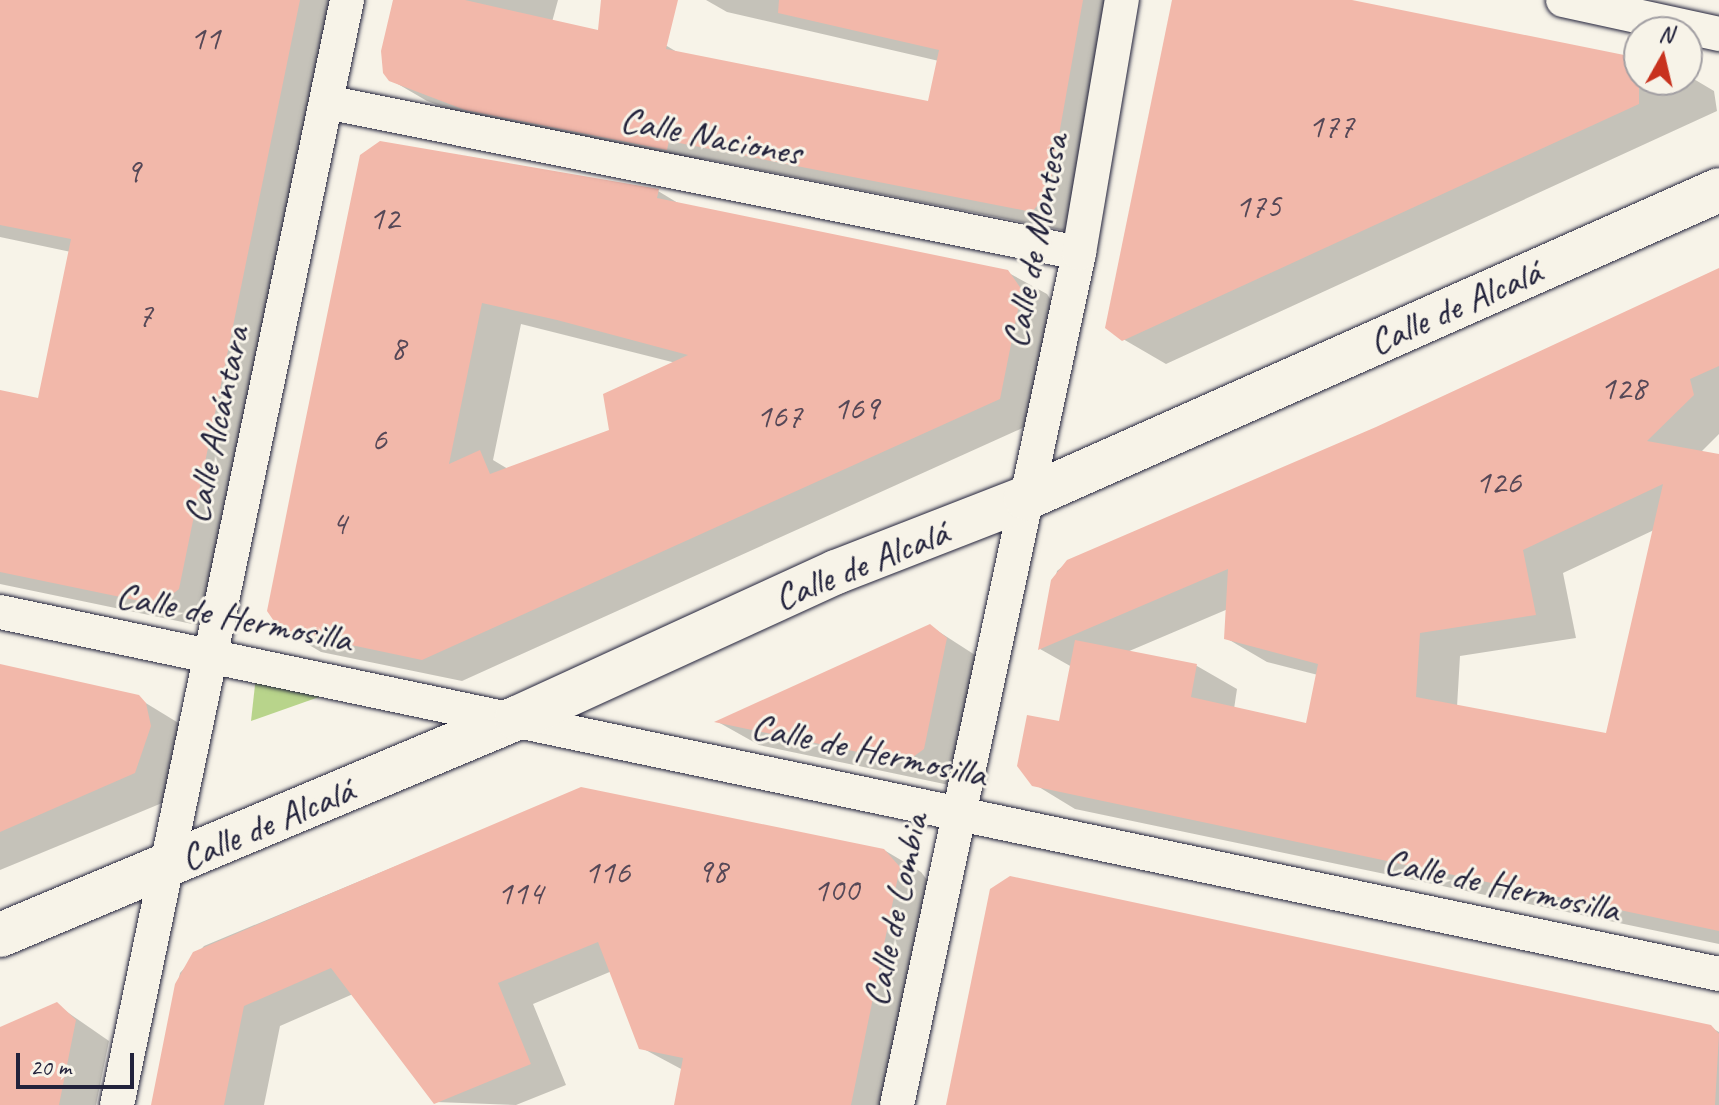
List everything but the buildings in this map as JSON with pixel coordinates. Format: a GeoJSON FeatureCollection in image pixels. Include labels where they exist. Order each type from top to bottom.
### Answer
{"type":"FeatureCollection","features":[{"type":"Feature","properties":{"kind":"main road","name":"Calle de Alcalá"},"geometry":{"type":"LineString","coordinates":[[0,935],[517,718],[836,572],[1026,498],[1719,190]]}},
{"type":"Feature","properties":{"kind":"street","name":"Calle Alcántara"},"geometry":{"type":"LineString","coordinates":[[117,1105],[347,0]]}},
{"type":"Feature","properties":{"kind":"street","name":"Calle de Montesa"},"geometry":{"type":"LineString","coordinates":[[1026,498],[1079,253],[1122,0]]}},
{"type":"Feature","properties":{"kind":"street"},"geometry":{"type":"LineString","coordinates":[[1563,0],[1719,34]]}},
{"type":"Feature","properties":{"kind":"street","name":"Calle Naciones"},"geometry":{"type":"LineString","coordinates":[[326,102],[1079,253]]}},
{"type":"Feature","properties":{"kind":"street","name":"Calle de Lombia"},"geometry":{"type":"LineString","coordinates":[[897,1105],[1026,498]]}},
{"type":"Feature","properties":{"kind":"street","name":"Calle de Hermosilla"},"geometry":{"type":"LineString","coordinates":[[0,612],[517,718],[1719,974]]}},
{"type":"Feature","properties":{"kind":"green space"},"geometry":{"type":"Polygon","coordinates":[[[256,676],[336,691],[251,721],[256,676]]]}}]}
